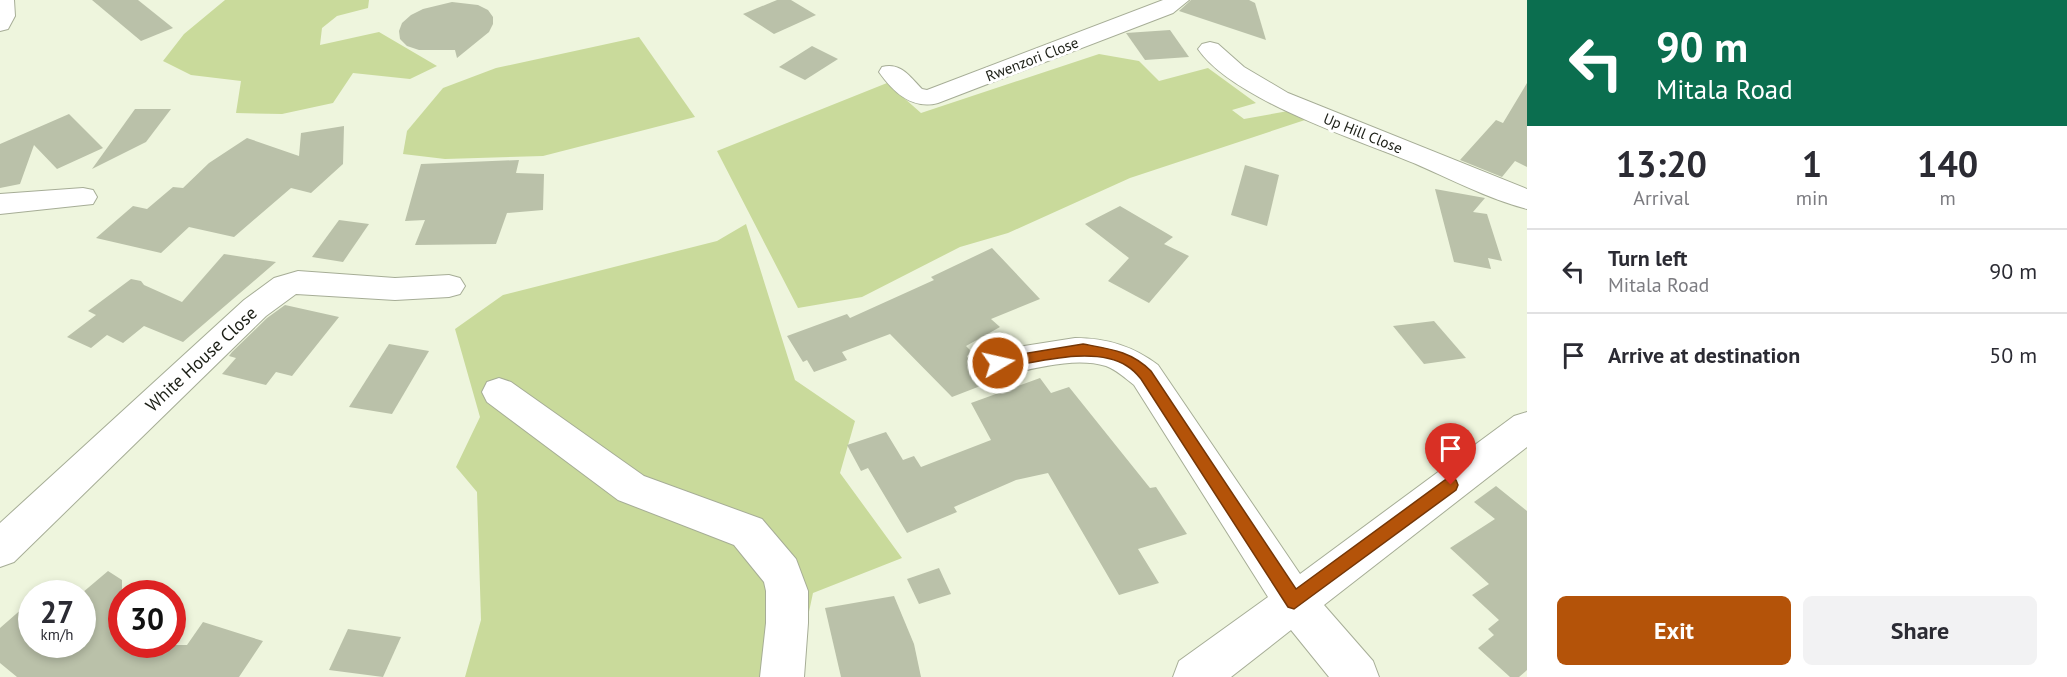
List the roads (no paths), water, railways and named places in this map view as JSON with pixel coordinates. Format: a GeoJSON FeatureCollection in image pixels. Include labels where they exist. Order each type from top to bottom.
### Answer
{"type":"FeatureCollection","features":[{"type":"Feature","properties":{"kind":"street"},"geometry":{"type":"LineString","coordinates":[[0,24],[4,16],[3,0]]}},
{"type":"Feature","properties":{"kind":"street","name":"Rwenzori Close"},"geometry":{"type":"LineString","coordinates":[[891,72],[914,95],[923,99],[934,97],[1165,8],[1178,0]]}},
{"type":"Feature","properties":{"kind":"street","name":"Up Hill Close"},"geometry":{"type":"LineString","coordinates":[[1210,49],[1235,72],[1279,98],[1527,200]]}},
{"type":"Feature","properties":{"kind":"street"},"geometry":{"type":"LineString","coordinates":[[0,204],[83,196]]}},
{"type":"Feature","properties":{"kind":"street","name":"White House Close"},"geometry":{"type":"LineString","coordinates":[[0,549],[255,308],[285,286],[298,282],[395,289],[449,286]]}},
{"type":"Feature","properties":{"kind":"street"},"geometry":{"type":"LineString","coordinates":[[998,363],[1083,350],[1119,356],[1134,362],[1146,375],[1294,601],[1357,677]]}},
{"type":"Feature","properties":{"kind":"street"},"geometry":{"type":"LineString","coordinates":[[499,392],[631,488],[748,532],[782,573],[787,591],[787,623],[782,677]]}},
{"type":"Feature","properties":{"kind":"street"},"geometry":{"type":"LineString","coordinates":[[1195,677],[1527,427]]}}]}
